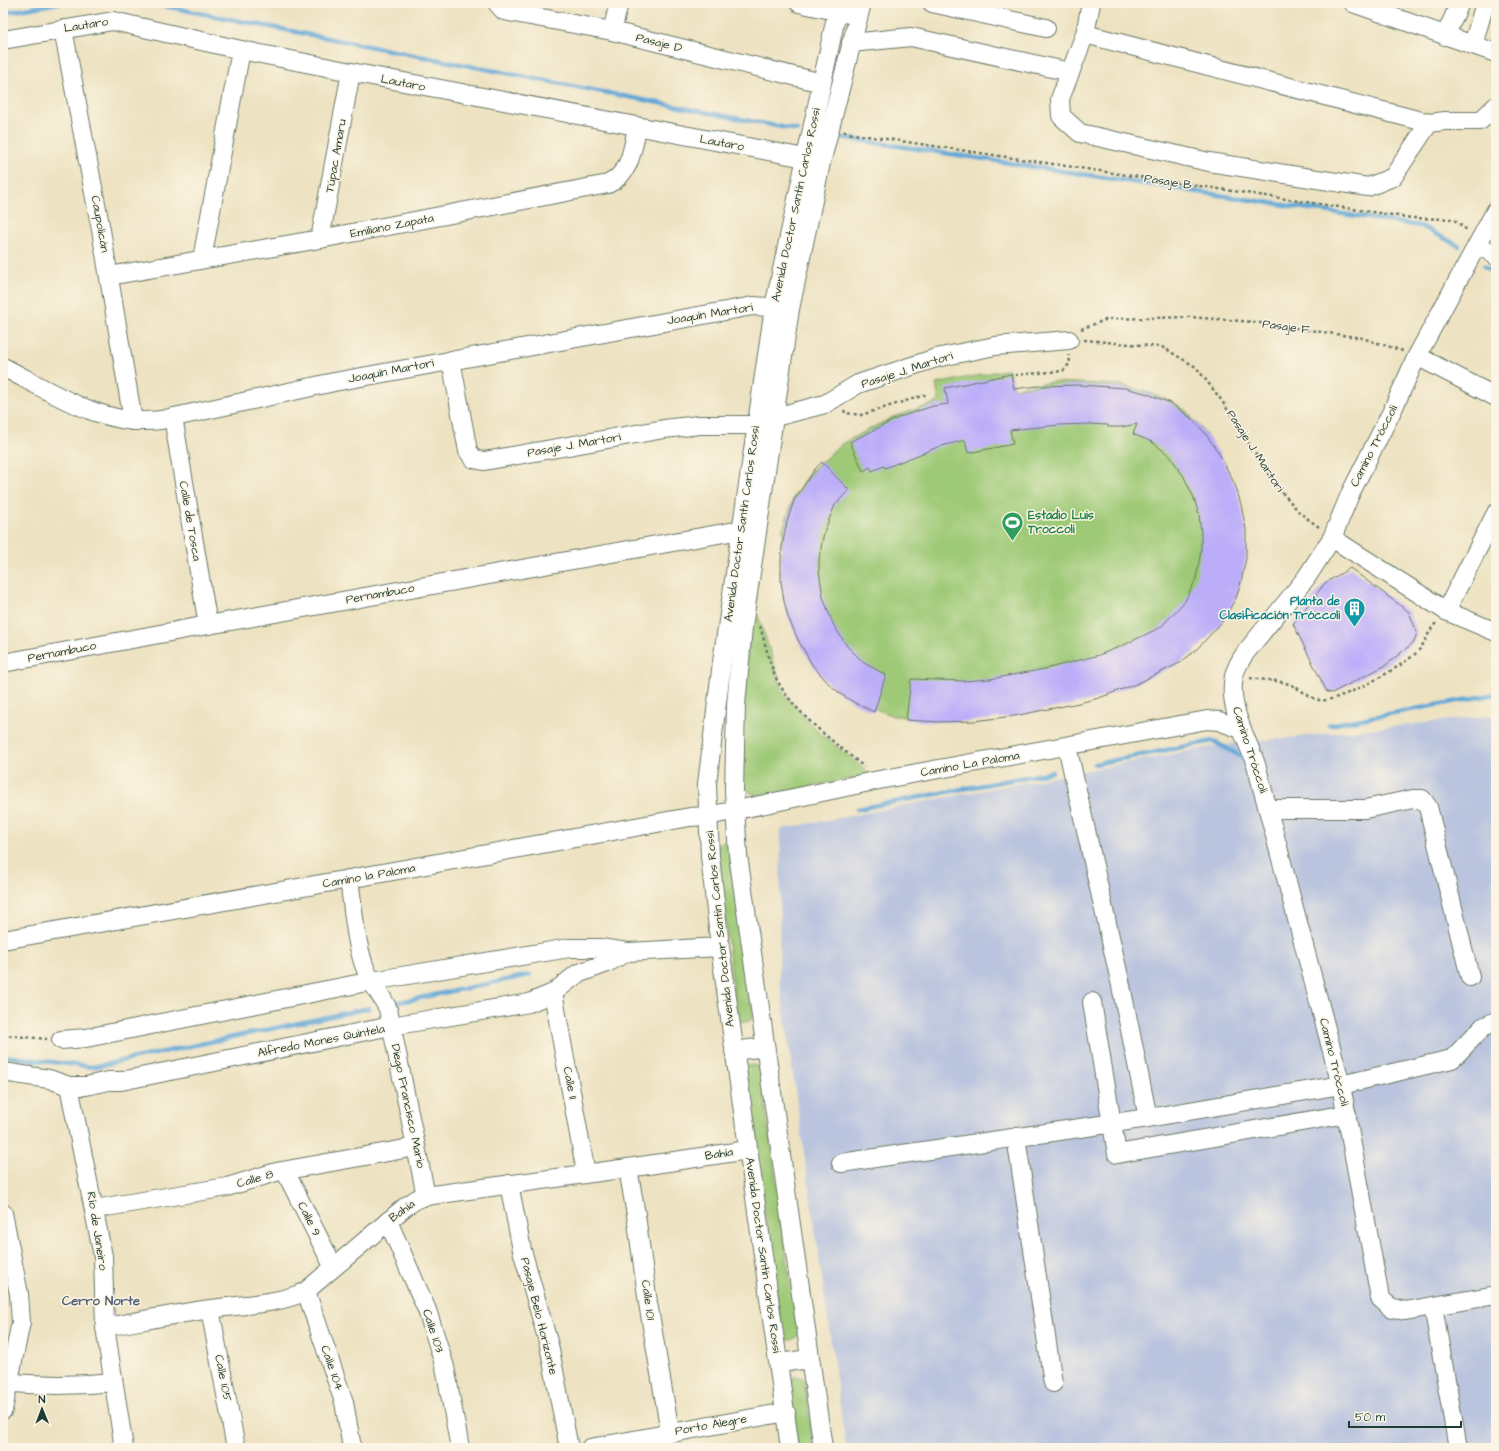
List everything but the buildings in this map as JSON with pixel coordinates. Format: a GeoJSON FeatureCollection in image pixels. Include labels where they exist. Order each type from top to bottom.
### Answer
{"type":"FeatureCollection","features":[{"type":"Feature","properties":{"kind":"street","name":"Pasaje D"},"geometry":{"type":"LineString","coordinates":[[497,3],[504,11],[612,31],[822,83]]}},
{"type":"Feature","properties":{"kind":"street"},"geometry":{"type":"LineString","coordinates":[[612,31],[619,3]]}},
{"type":"Feature","properties":{"kind":"street"},"geometry":{"type":"LineString","coordinates":[[799,3],[860,10]]}},
{"type":"Feature","properties":{"kind":"street"},"geometry":{"type":"LineString","coordinates":[[932,3],[1046,28]]}},
{"type":"Feature","properties":{"kind":"street"},"geometry":{"type":"LineString","coordinates":[[1091,3],[1085,34],[1060,99],[1061,116],[1080,132],[1209,162],[1368,187],[1393,177],[1429,123]]}},
{"type":"Feature","properties":{"kind":"street"},"geometry":{"type":"LineString","coordinates":[[1352,3],[1496,53]]}},
{"type":"Feature","properties":{"kind":"street"},"geometry":{"type":"LineString","coordinates":[[1445,36],[1460,3]]}},
{"type":"Feature","properties":{"kind":"street"},"geometry":{"type":"LineString","coordinates":[[1473,45],[1485,3]]}},
{"type":"Feature","properties":{"kind":"street","name":"Avenida Doctor Santín Carlos Rossi"},"geometry":{"type":"LineString","coordinates":[[790,1448],[720,947],[710,856],[708,784],[715,716],[750,528],[775,417],[782,308],[805,158],[838,7]]}},
{"type":"Feature","properties":{"kind":"street","name":"Avenida Doctor Santín Carlos Rossi"},"geometry":{"type":"LineString","coordinates":[[823,1448],[738,855],[735,810],[736,705],[746,606],[757,425],[782,308],[860,10]]}},
{"type":"Feature","properties":{"kind":"street","name":"Lautaro"},"geometry":{"type":"LineString","coordinates":[[3,40],[113,21],[240,50],[351,72],[637,128],[805,158]]}},
{"type":"Feature","properties":{"kind":"street","name":"Caupolicán"},"geometry":{"type":"LineString","coordinates":[[63,29],[109,276],[133,421]]}},
{"type":"Feature","properties":{"kind":"street"},"geometry":{"type":"LineString","coordinates":[[1085,34],[1429,123],[1445,121],[1480,121],[1496,106]]}},
{"type":"Feature","properties":{"kind":"street"},"geometry":{"type":"LineString","coordinates":[[851,43],[911,37],[1070,72]]}},
{"type":"Feature","properties":{"kind":"street"},"geometry":{"type":"LineString","coordinates":[[202,259],[240,50]]}},
{"type":"Feature","properties":{"kind":"street","name":"Túpac Amaru"},"geometry":{"type":"LineString","coordinates":[[320,239],[351,72]]}},
{"type":"Feature","properties":{"kind":"street","name":"Emiliano Zapata"},"geometry":{"type":"LineString","coordinates":[[109,276],[320,239],[608,184],[617,180],[623,173],[630,157],[637,128]]}},
{"type":"Feature","properties":{"kind":"street","name":"Camino Tróccoli"},"geometry":{"type":"LineString","coordinates":[[1433,1306],[1405,1311],[1390,1307],[1380,1298],[1341,1085],[1268,809],[1254,760],[1241,729],[1233,685],[1238,665],[1246,652],[1306,578],[1332,538],[1351,492],[1393,409],[1417,356],[1496,210]]}},
{"type":"Feature","properties":{"kind":"street"},"geometry":{"type":"LineString","coordinates":[[1478,244],[1496,256]]}},
{"type":"Feature","properties":{"kind":"street","name":"Joaquín Martori"},"geometry":{"type":"LineString","coordinates":[[3,367],[83,408],[133,421],[161,420],[334,382],[451,360],[753,306],[782,308]]}},
{"type":"Feature","properties":{"kind":"street","name":"Pasaje J, Martori"},"geometry":{"type":"LineString","coordinates":[[775,417],[825,404],[858,384],[936,358],[996,346],[1069,340]]}},
{"type":"Feature","properties":{"kind":"street"},"geometry":{"type":"LineString","coordinates":[[1417,356],[1496,397]]}},
{"type":"Feature","properties":{"kind":"street","name":"Pasaje J. Martori"},"geometry":{"type":"LineString","coordinates":[[451,360],[468,452],[474,459],[484,461],[664,429],[699,425],[757,425],[775,417]]}},
{"type":"Feature","properties":{"kind":"street","name":"Calle de Tosca"},"geometry":{"type":"LineString","coordinates":[[173,417],[208,625]]}},
{"type":"Feature","properties":{"kind":"street"},"geometry":{"type":"LineString","coordinates":[[1446,611],[1496,513]]}},
{"type":"Feature","properties":{"kind":"street","name":"Pernambuco"},"geometry":{"type":"LineString","coordinates":[[3,663],[750,528]]}},
{"type":"Feature","properties":{"kind":"street"},"geometry":{"type":"LineString","coordinates":[[1332,538],[1446,611],[1496,632]]}},
{"type":"Feature","properties":{"kind":"street","name":"Camino La Paloma"},"geometry":{"type":"LineString","coordinates":[[1206,720],[1216,715],[1227,703],[1233,685]]}},
{"type":"Feature","properties":{"kind":"street"},"geometry":{"type":"LineString","coordinates":[[715,716],[721,733],[725,794],[729,804],[735,810]]}},
{"type":"Feature","properties":{"kind":"street","name":"Camino La Paloma"},"geometry":{"type":"LineString","coordinates":[[735,810],[879,780],[1206,720],[1220,721],[1241,729]]}},
{"type":"Feature","properties":{"kind":"street"},"geometry":{"type":"LineString","coordinates":[[1067,746],[1120,981],[1148,1118]]}},
{"type":"Feature","properties":{"kind":"street"},"geometry":{"type":"LineString","coordinates":[[1268,809],[1365,810],[1413,799],[1422,799],[1428,807],[1470,977]]}},
{"type":"Feature","properties":{"kind":"street","name":"Camino la Paloma"},"geometry":{"type":"LineString","coordinates":[[3,940],[349,879],[690,816],[708,816],[735,810]]}},
{"type":"Feature","properties":{"kind":"street","name":"Diego Francisco Mario"},"geometry":{"type":"LineString","coordinates":[[349,879],[359,946],[364,966],[385,1002],[391,1026],[426,1196]]}},
{"type":"Feature","properties":{"kind":"street","name":"Alfredo Mones Quintela"},"geometry":{"type":"LineString","coordinates":[[61,1040],[86,1038],[372,981],[569,948],[600,948],[628,952],[720,947]]}},
{"type":"Feature","properties":{"kind":"street","name":"Alfredo Mones Quintela"},"geometry":{"type":"LineString","coordinates":[[3,1072],[49,1079],[69,1086],[86,1086],[108,1081],[121,1081],[391,1026],[529,1003],[553,993],[577,974],[607,963],[628,952]]}},
{"type":"Feature","properties":{"kind":"street","name":"Calle 11"},"geometry":{"type":"LineString","coordinates":[[553,993],[586,1173]]}},
{"type":"Feature","properties":{"kind":"street"},"geometry":{"type":"LineString","coordinates":[[1092,1002],[1117,1154],[1347,1114]]}},
{"type":"Feature","properties":{"kind":"street"},"geometry":{"type":"LineString","coordinates":[[841,1163],[1148,1118],[1341,1085],[1452,1059],[1483,1027],[1496,1021]]}},
{"type":"Feature","properties":{"kind":"street"},"geometry":{"type":"LineString","coordinates":[[734,1051],[766,1047]]}},
{"type":"Feature","properties":{"kind":"street","name":"Río de Janeiro"},"geometry":{"type":"LineString","coordinates":[[69,1086],[103,1256],[105,1327],[124,1448]]}},
{"type":"Feature","properties":{"kind":"street"},"geometry":{"type":"LineString","coordinates":[[1016,1137],[1053,1382]]}},
{"type":"Feature","properties":{"kind":"street","name":"Calle 8"},"geometry":{"type":"LineString","coordinates":[[94,1209],[227,1187],[285,1171],[416,1147]]}},
{"type":"Feature","properties":{"kind":"street","name":"Bahía"},"geometry":{"type":"LineString","coordinates":[[105,1327],[290,1297],[306,1290],[388,1220],[417,1199],[426,1196],[748,1150]]}},
{"type":"Feature","properties":{"kind":"street","name":"Calle 101"},"geometry":{"type":"LineString","coordinates":[[628,1168],[648,1303],[670,1432]]}},
{"type":"Feature","properties":{"kind":"street","name":"Calle 9"},"geometry":{"type":"LineString","coordinates":[[285,1171],[333,1266]]}},
{"type":"Feature","properties":{"kind":"street","name":"Pasaje Belo Horizonte"},"geometry":{"type":"LineString","coordinates":[[510,1184],[522,1250],[549,1345],[569,1448]]}},
{"type":"Feature","properties":{"kind":"street"},"geometry":{"type":"LineString","coordinates":[[3,1213],[19,1294],[21,1322],[5,1383],[3,1410]]}},
{"type":"Feature","properties":{"kind":"street","name":"Calle 103"},"geometry":{"type":"LineString","coordinates":[[388,1220],[427,1310],[445,1367],[460,1448]]}},
{"type":"Feature","properties":{"kind":"street","name":"Calle 104"},"geometry":{"type":"LineString","coordinates":[[306,1290],[344,1402],[352,1448]]}},
{"type":"Feature","properties":{"kind":"street"},"geometry":{"type":"LineString","coordinates":[[1458,1448],[1433,1306],[1496,1294]]}},
{"type":"Feature","properties":{"kind":"street","name":"Calle 105"},"geometry":{"type":"LineString","coordinates":[[210,1309],[236,1448]]}},
{"type":"Feature","properties":{"kind":"street","name":"Avenida Doctor Santín Carlos Rossi"},"geometry":{"type":"LineString","coordinates":[[779,1364],[810,1359]]}},
{"type":"Feature","properties":{"kind":"street"},"geometry":{"type":"LineString","coordinates":[[5,1383],[74,1385],[113,1382]]}},
{"type":"Feature","properties":{"kind":"street","name":"Porto Alegre"},"geometry":{"type":"LineString","coordinates":[[590,1448],[670,1432],[786,1412]]}},
{"type":"Feature","properties":{"kind":"path","name":"Pasaje B"},"geometry":{"type":"LineString","coordinates":[[832,121],[836,126],[847,133],[1412,218],[1453,219],[1469,231],[1478,244]]}},
{"type":"Feature","properties":{"kind":"path","name":"Pasaje F"},"geometry":{"type":"LineString","coordinates":[[1069,340],[1080,330],[1108,319],[1190,317],[1254,322],[1370,340],[1417,356]]}},
{"type":"Feature","properties":{"kind":"path"},"geometry":{"type":"LineString","coordinates":[[1015,375],[1063,371],[1070,363],[1069,340]]}},
{"type":"Feature","properties":{"kind":"path","name":"Pasaje J. Martori"},"geometry":{"type":"LineString","coordinates":[[1069,340],[1100,341],[1162,347],[1196,367],[1222,401],[1274,483],[1300,513],[1332,538]]}},
{"type":"Feature","properties":{"kind":"path"},"geometry":{"type":"LineString","coordinates":[[837,397],[845,413],[861,415],[928,394]]}},
{"type":"Feature","properties":{"kind":"path"},"geometry":{"type":"LineString","coordinates":[[746,606],[758,621],[776,678],[785,694],[811,722],[879,780]]}},
{"type":"Feature","properties":{"kind":"path"},"geometry":{"type":"LineString","coordinates":[[1233,685],[1288,684],[1319,700],[1331,700],[1348,693],[1388,672],[1414,655],[1424,646],[1432,627],[1446,611]]}},
{"type":"Feature","properties":{"kind":"path"},"geometry":{"type":"LineString","coordinates":[[3,1035],[61,1040]]}},
{"type":"Feature","properties":{"kind":"shaded area"},"geometry":{"type":"Polygon","coordinates":[[[1496,715],[1496,1448],[846,1448],[779,976],[781,829],[1215,746],[1496,715]]]}},
{"type":"Feature","properties":{"kind":"green space","name":"Estadio Luis Troccoli"},"geometry":{"type":"Polygon","coordinates":[[[1009,369],[1014,388],[1053,382],[1120,385],[1166,399],[1185,410],[1204,432],[1217,452],[1230,603],[975,718],[893,716],[848,697],[798,637],[786,609],[781,575],[783,529],[794,497],[811,471],[843,443],[893,417],[939,402],[936,384],[1009,369]]]}},
{"type":"Feature","properties":{"kind":"green space"},"geometry":{"type":"Polygon","coordinates":[[[752,615],[758,615],[784,694],[817,731],[872,775],[764,795],[751,793],[746,789],[741,777],[742,702],[752,615]]]}},
{"type":"Feature","properties":{"kind":"green space"},"geometry":{"type":"Polygon","coordinates":[[[723,842],[729,845],[753,1016],[751,1020],[746,1022],[738,1021],[736,1017],[717,845],[723,842]]]}},
{"type":"Feature","properties":{"kind":"green space"},"geometry":{"type":"Polygon","coordinates":[[[753,1065],[760,1068],[798,1335],[794,1339],[790,1340],[783,1339],[744,1069],[753,1065]]]}},
{"type":"Feature","properties":{"kind":"green space"},"geometry":{"type":"Polygon","coordinates":[[[795,1377],[801,1377],[804,1379],[814,1448],[798,1448],[788,1384],[790,1380],[795,1377]]]}},
{"type":"Feature","properties":{"kind":"waterway"},"geometry":{"type":"LineString","coordinates":[[3,13],[60,3]]}},
{"type":"Feature","properties":{"kind":"waterway"},"geometry":{"type":"LineString","coordinates":[[148,3],[797,130]]}},
{"type":"Feature","properties":{"kind":"waterway"},"geometry":{"type":"LineString","coordinates":[[839,137],[1421,226],[1459,246]]}},
{"type":"Feature","properties":{"kind":"waterway"},"geometry":{"type":"LineString","coordinates":[[1484,266],[1496,274]]}},
{"type":"Feature","properties":{"kind":"waterway"},"geometry":{"type":"LineString","coordinates":[[1329,725],[1496,694]]}},
{"type":"Feature","properties":{"kind":"waterway"},"geometry":{"type":"LineString","coordinates":[[1095,764],[1213,741],[1246,759]]}},
{"type":"Feature","properties":{"kind":"waterway"},"geometry":{"type":"LineString","coordinates":[[857,809],[1052,772]]}},
{"type":"Feature","properties":{"kind":"waterway"},"geometry":{"type":"LineString","coordinates":[[395,1003],[530,975]]}},
{"type":"Feature","properties":{"kind":"waterway"},"geometry":{"type":"LineString","coordinates":[[3,1056],[93,1067],[369,1008]]}},
{"type":"Feature","properties":{"kind":"place","name":"Estadio Luis Troccoli"},"geometry":{"type":"Point","coordinates":[1013,542]}},
{"type":"Feature","properties":{"kind":"place","name":"Planta de Clasificación Tróccoli"},"geometry":{"type":"Point","coordinates":[1355,628]}},
{"type":"Feature","properties":{"kind":"district","name":"Cerro Norte"},"geometry":{"type":"Point","coordinates":[101,1301]}}]}
